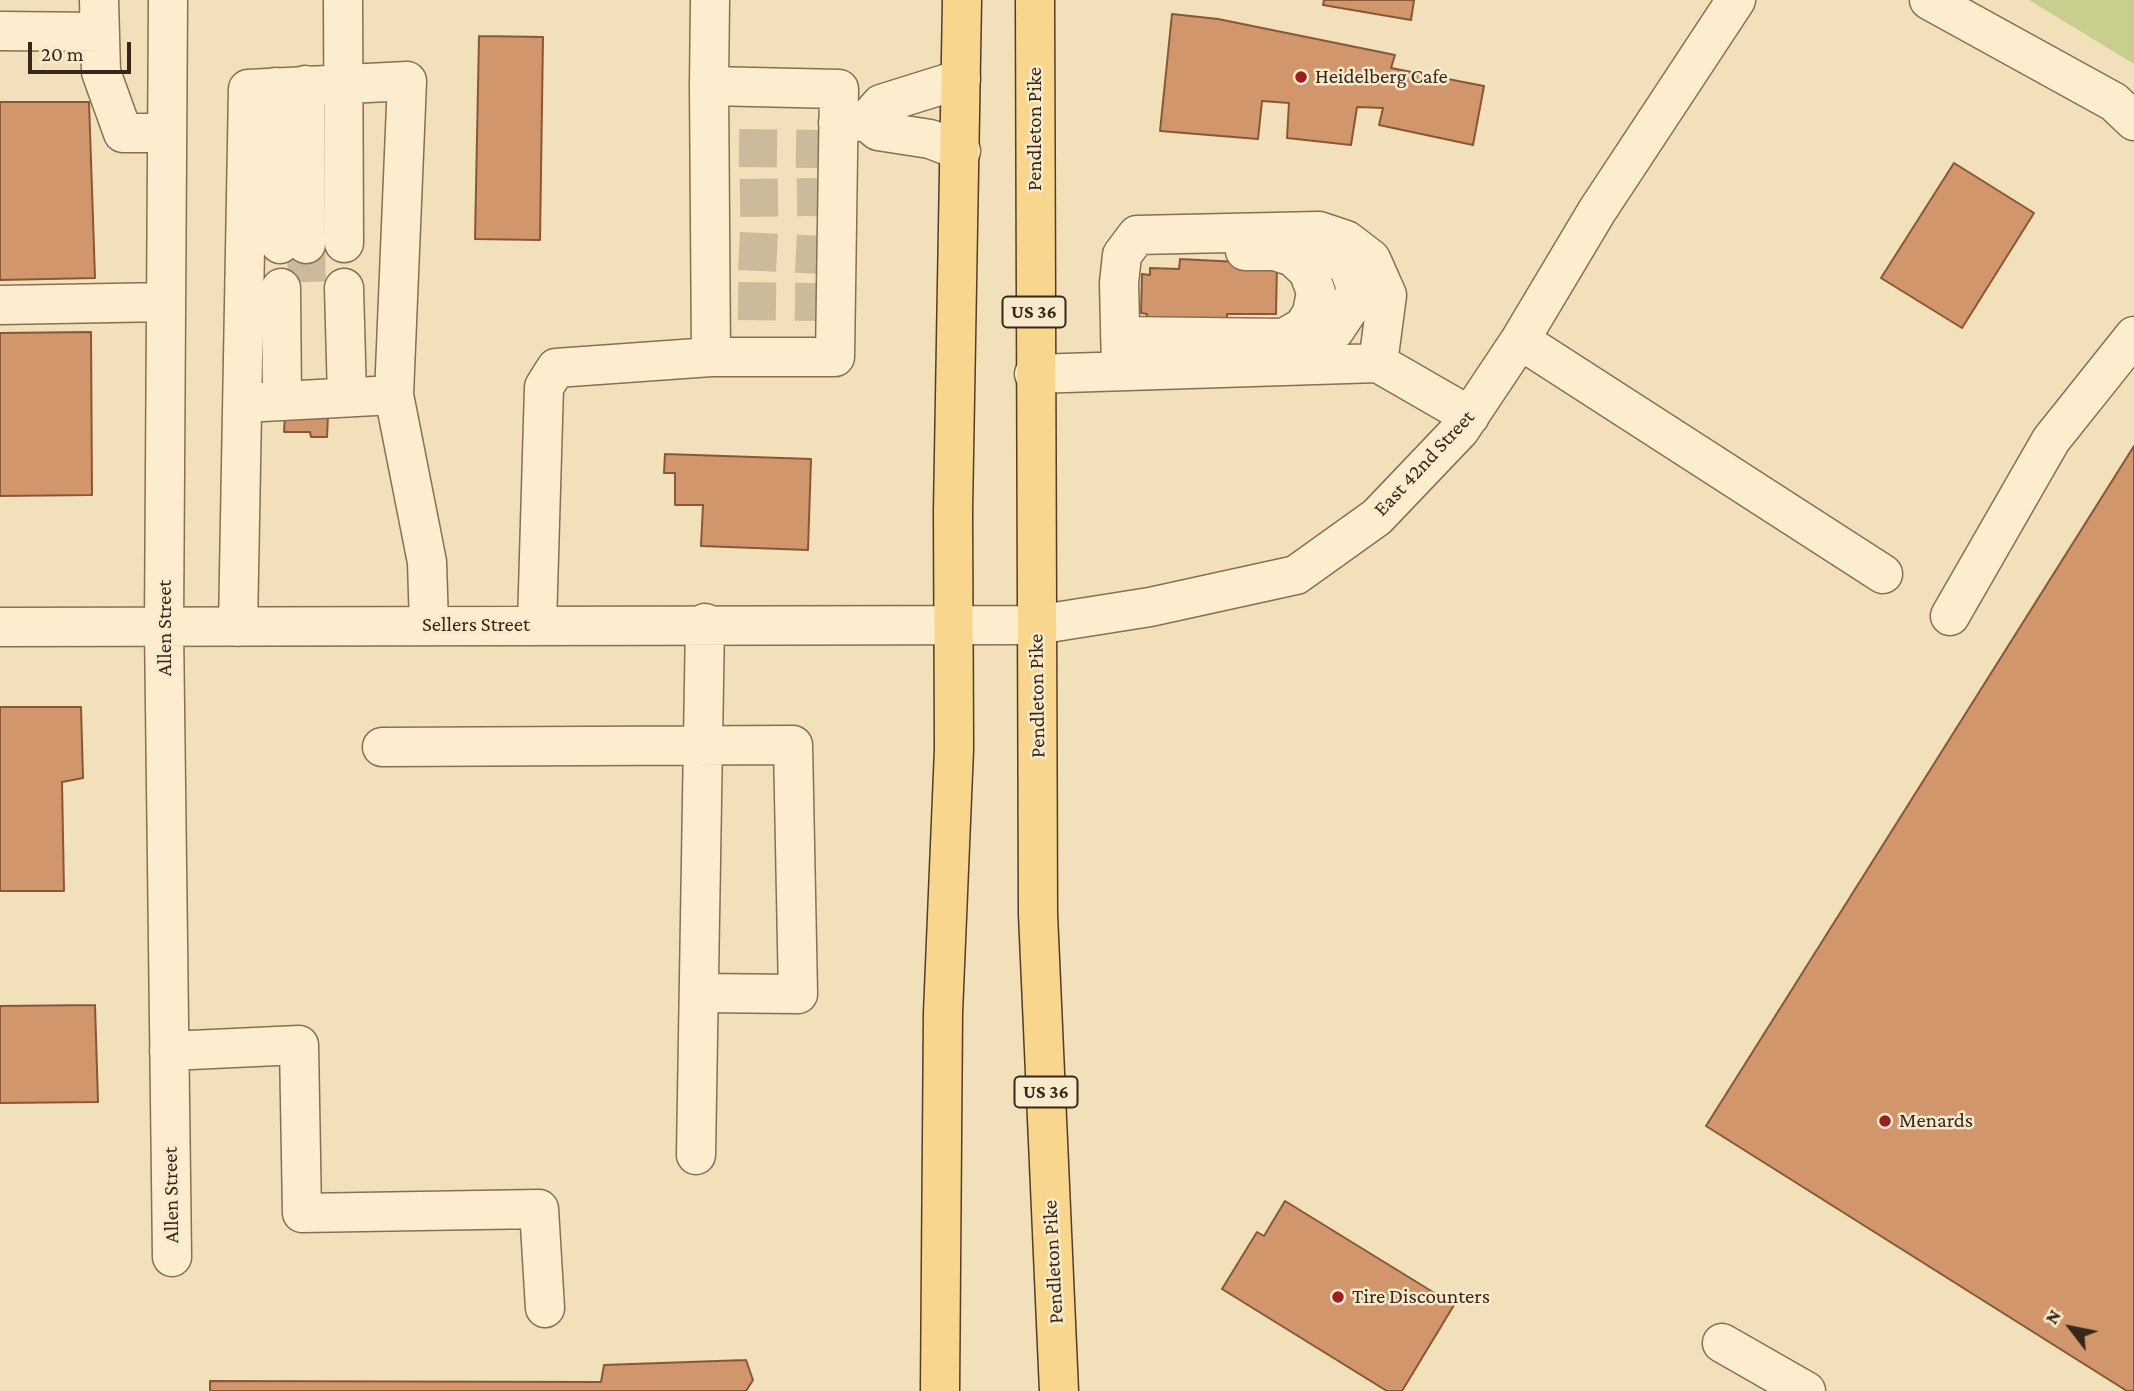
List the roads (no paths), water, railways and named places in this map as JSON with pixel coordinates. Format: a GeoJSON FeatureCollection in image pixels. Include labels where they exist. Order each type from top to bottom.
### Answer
{"type":"FeatureCollection","features":[{"type":"Feature","properties":{"kind":"main road"},"geometry":{"type":"LineString","coordinates":[[940,1391],[943,1013],[954,750],[953,622],[962,0]]}},
{"type":"Feature","properties":{"kind":"main road","name":"Pendleton Pike"},"geometry":{"type":"LineString","coordinates":[[1035,0],[1034,374],[1038,914],[1059,1391]]}},
{"type":"Feature","properties":{"kind":"street","name":"Allen Street"},"geometry":{"type":"LineString","coordinates":[[168,0],[164,628],[172,1257]]}},
{"type":"Feature","properties":{"kind":"street"},"geometry":{"type":"LineString","coordinates":[[342,0],[344,243]]}},
{"type":"Feature","properties":{"kind":"street"},"geometry":{"type":"LineString","coordinates":[[710,0],[709,86],[724,147],[725,198],[724,301],[711,357]]}},
{"type":"Feature","properties":{"kind":"street","name":"East 42nd Street"},"geometry":{"type":"LineString","coordinates":[[953,622],[1036,625],[1150,607],[1296,575],[1377,516],[1470,416],[1520,340],[1597,211],[1736,0]]}},
{"type":"Feature","properties":{"kind":"street"},"geometry":{"type":"LineString","coordinates":[[1928,0],[2114,102],[2134,121]]}},
{"type":"Feature","properties":{"kind":"street"},"geometry":{"type":"LineString","coordinates":[[0,31],[99,16],[101,72],[123,133],[167,132]]}},
{"type":"Feature","properties":{"kind":"street"},"geometry":{"type":"LineString","coordinates":[[841,136],[881,104],[961,79]]}},
{"type":"Feature","properties":{"kind":"street"},"geometry":{"type":"LineString","coordinates":[[238,627],[248,89],[343,82],[407,81],[394,395],[427,562],[429,625]]}},
{"type":"Feature","properties":{"kind":"street"},"geometry":{"type":"LineString","coordinates":[[290,86],[293,244]]}},
{"type":"Feature","properties":{"kind":"street"},"geometry":{"type":"LineString","coordinates":[[537,624],[544,387],[556,368],[711,357],[835,357],[829,302],[828,197],[841,136],[839,89],[709,86]]}},
{"type":"Feature","properties":{"kind":"street"},"geometry":{"type":"LineString","coordinates":[[841,136],[878,131],[929,139],[961,151]]}},
{"type":"Feature","properties":{"kind":"street"},"geometry":{"type":"LineString","coordinates":[[1120,353],[1122,256],[1137,235],[1319,232],[1346,240],[1371,259],[1387,295],[1378,363]]}},
{"type":"Feature","properties":{"kind":"street"},"geometry":{"type":"LineString","coordinates":[[1034,374],[1120,353],[1283,338],[1303,327],[1312,313],[1316,292],[1308,271],[1293,257],[1275,251],[1138,250],[1122,256]]}},
{"type":"Feature","properties":{"kind":"street"},"geometry":{"type":"LineString","coordinates":[[294,401],[311,288],[347,397]]}},
{"type":"Feature","properties":{"kind":"street"},"geometry":{"type":"LineString","coordinates":[[0,305],[166,302]]}},
{"type":"Feature","properties":{"kind":"street"},"geometry":{"type":"LineString","coordinates":[[1950,616],[2051,440],[2134,336]]}},
{"type":"Feature","properties":{"kind":"street"},"geometry":{"type":"LineString","coordinates":[[1520,340],[1883,574]]}},
{"type":"Feature","properties":{"kind":"street"},"geometry":{"type":"LineString","coordinates":[[1120,353],[1378,363],[1470,416]]}},
{"type":"Feature","properties":{"kind":"street"},"geometry":{"type":"LineString","coordinates":[[244,403],[394,395]]}},
{"type":"Feature","properties":{"kind":"street","name":"Sellers Street"},"geometry":{"type":"LineString","coordinates":[[0,627],[953,622]]}},
{"type":"Feature","properties":{"kind":"street"},"geometry":{"type":"LineString","coordinates":[[696,1154],[705,624]]}},
{"type":"Feature","properties":{"kind":"street"},"geometry":{"type":"LineString","coordinates":[[382,747],[793,745],[798,994],[699,993]]}},
{"type":"Feature","properties":{"kind":"street"},"geometry":{"type":"LineString","coordinates":[[169,1051],[299,1045],[302,1213],[540,1209],[545,1308]]}},
{"type":"Feature","properties":{"kind":"street"},"geometry":{"type":"LineString","coordinates":[[1722,1343],[1806,1391]]}},
{"type":"Feature","properties":{"kind":"tunnel"},"geometry":{"type":"LineString","coordinates":[[739,148],[820,149]]}},
{"type":"Feature","properties":{"kind":"tunnel"},"geometry":{"type":"LineString","coordinates":[[740,198],[818,197]]}},
{"type":"Feature","properties":{"kind":"tunnel"},"geometry":{"type":"LineString","coordinates":[[306,244],[307,289]]}},
{"type":"Feature","properties":{"kind":"tunnel"},"geometry":{"type":"LineString","coordinates":[[739,251],[821,255]]}},
{"type":"Feature","properties":{"kind":"tunnel"},"geometry":{"type":"LineString","coordinates":[[738,301],[821,302]]}},
{"type":"Feature","properties":{"kind":"place","name":"Heidelberg Cafe"},"geometry":{"type":"Point","coordinates":[1301,77]}},
{"type":"Feature","properties":{"kind":"place","name":"Menards"},"geometry":{"type":"Point","coordinates":[1885,1121]}},
{"type":"Feature","properties":{"kind":"place","name":"Tire Discounters"},"geometry":{"type":"Point","coordinates":[1338,1297]}}]}
